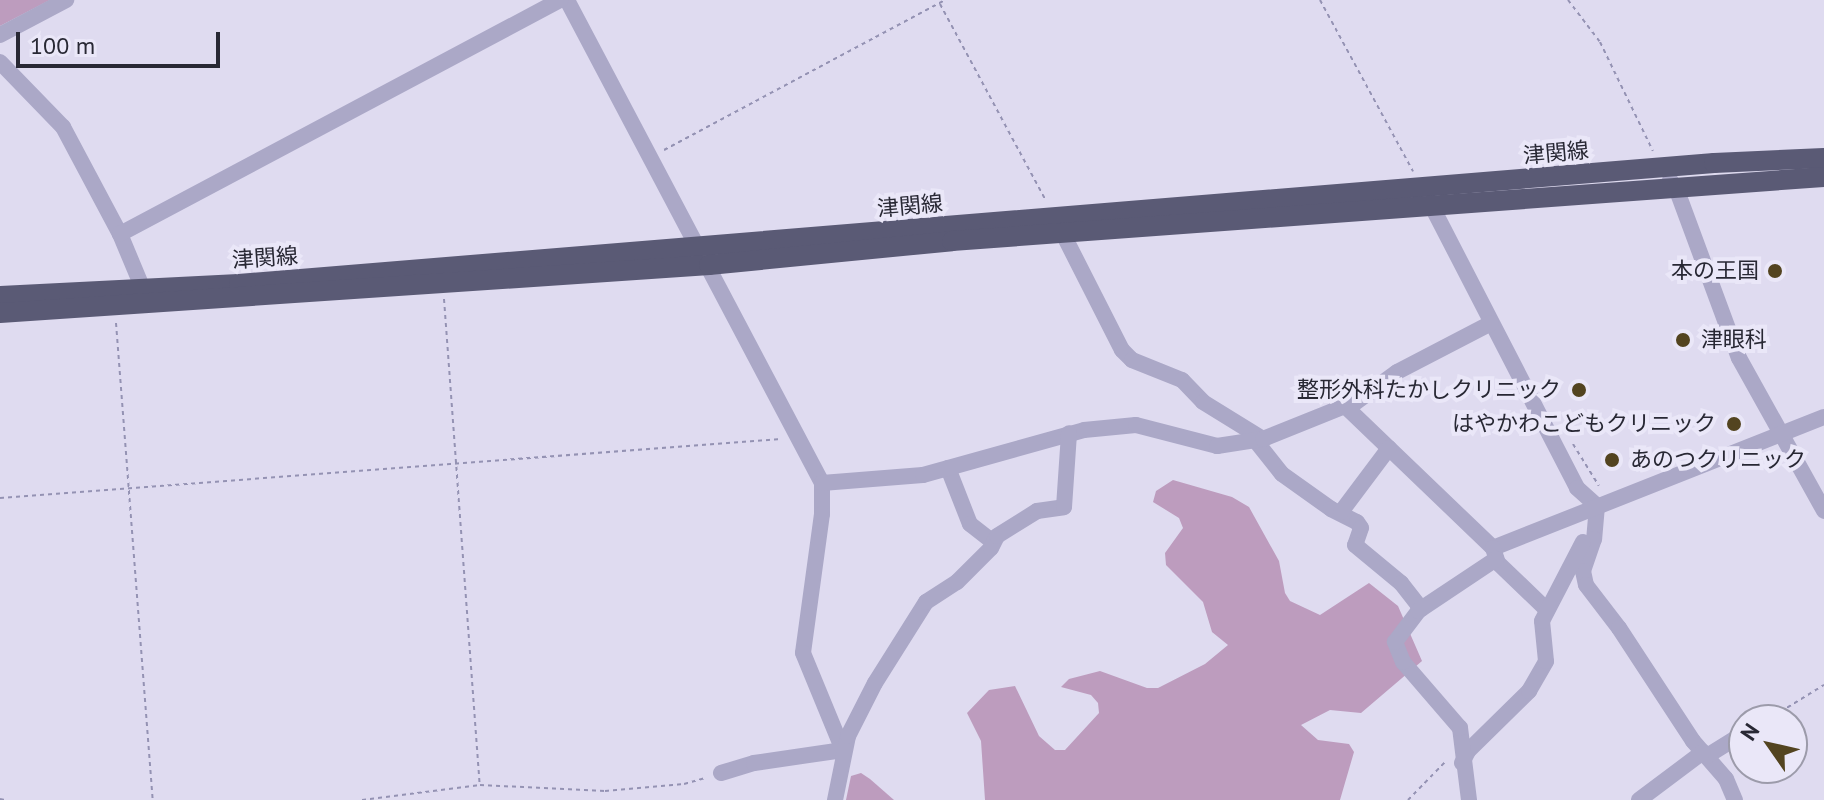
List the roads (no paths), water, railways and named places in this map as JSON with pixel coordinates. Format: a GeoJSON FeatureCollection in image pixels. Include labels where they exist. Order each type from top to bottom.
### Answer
{"type":"FeatureCollection","features":[{"type":"Feature","properties":{"kind":"main road","name":"津関線"},"geometry":{"type":"LineString","coordinates":[[1427,198],[1660,167],[1824,158]]}},
{"type":"Feature","properties":{"kind":"main road","name":"津関線"},"geometry":{"type":"LineString","coordinates":[[0,296],[952,241],[1059,227],[1427,198],[1676,188],[1824,177]]}},
{"type":"Feature","properties":{"kind":"main road","name":"津関線"},"geometry":{"type":"LineString","coordinates":[[0,313],[115,308],[443,282],[704,256]]}},
{"type":"Feature","properties":{"kind":"street"},"geometry":{"type":"LineString","coordinates":[[0,35],[66,0]]}},
{"type":"Feature","properties":{"kind":"street"},"geometry":{"type":"LineString","coordinates":[[120,234],[561,0]]}},
{"type":"Feature","properties":{"kind":"street"},"geometry":{"type":"LineString","coordinates":[[567,0],[822,483],[822,514],[803,653],[843,750]]}},
{"type":"Feature","properties":{"kind":"street"},"geometry":{"type":"LineString","coordinates":[[0,62],[63,127],[120,234],[143,289]]}},
{"type":"Feature","properties":{"kind":"street"},"geometry":{"type":"LineString","coordinates":[[1660,167],[1676,188],[1739,358],[1824,511]]}},
{"type":"Feature","properties":{"kind":"street"},"geometry":{"type":"LineString","coordinates":[[1427,198],[1577,488],[1597,506]]}},
{"type":"Feature","properties":{"kind":"street"},"geometry":{"type":"LineString","coordinates":[[1059,227],[1122,350],[1132,360],[1182,380],[1203,402],[1259,439],[1282,474],[1360,526],[1355,545],[1401,583],[1421,609]]}},
{"type":"Feature","properties":{"kind":"street"},"geometry":{"type":"LineString","coordinates":[[822,483],[923,475],[1069,433],[1136,425],[1217,446],[1259,439],[1348,408],[1397,372],[1491,323]]}},
{"type":"Feature","properties":{"kind":"street"},"geometry":{"type":"LineString","coordinates":[[1348,408],[1546,609]]}},
{"type":"Feature","properties":{"kind":"street"},"geometry":{"type":"LineString","coordinates":[[1469,800],[1456,721],[1403,662],[1396,646],[1401,631],[1421,609],[1494,553],[1597,506],[1824,417]]}},
{"type":"Feature","properties":{"kind":"street"},"geometry":{"type":"LineString","coordinates":[[835,800],[843,750],[875,683],[926,602],[957,582],[991,548],[992,541],[1037,511],[1064,507],[1069,433]]}},
{"type":"Feature","properties":{"kind":"street"},"geometry":{"type":"LineString","coordinates":[[1341,512],[1389,448]]}},
{"type":"Feature","properties":{"kind":"street"},"geometry":{"type":"LineString","coordinates":[[948,468],[970,524],[992,541]]}},
{"type":"Feature","properties":{"kind":"street"},"geometry":{"type":"LineString","coordinates":[[1461,756],[1529,691],[1546,661],[1542,621],[1576,558],[1597,506]]}},
{"type":"Feature","properties":{"kind":"street"},"geometry":{"type":"LineString","coordinates":[[1597,506],[1594,539],[1583,571],[1586,585],[1726,779],[1735,800]]}},
{"type":"Feature","properties":{"kind":"street"},"geometry":{"type":"LineString","coordinates":[[1639,800],[1728,742]]}},
{"type":"Feature","properties":{"kind":"street"},"geometry":{"type":"LineString","coordinates":[[721,773],[754,763],[843,750]]}},
{"type":"Feature","properties":{"kind":"place","name":"本の王国"},"geometry":{"type":"Point","coordinates":[1775,271]}},
{"type":"Feature","properties":{"kind":"place","name":"津眼科"},"geometry":{"type":"Point","coordinates":[1683,340]}},
{"type":"Feature","properties":{"kind":"place","name":"整形外科たかしクリニック"},"geometry":{"type":"Point","coordinates":[1579,390]}},
{"type":"Feature","properties":{"kind":"place","name":"はやかわこどもクリニック"},"geometry":{"type":"Point","coordinates":[1734,424]}},
{"type":"Feature","properties":{"kind":"place","name":"あのつクリニック"},"geometry":{"type":"Point","coordinates":[1612,460]}}]}
